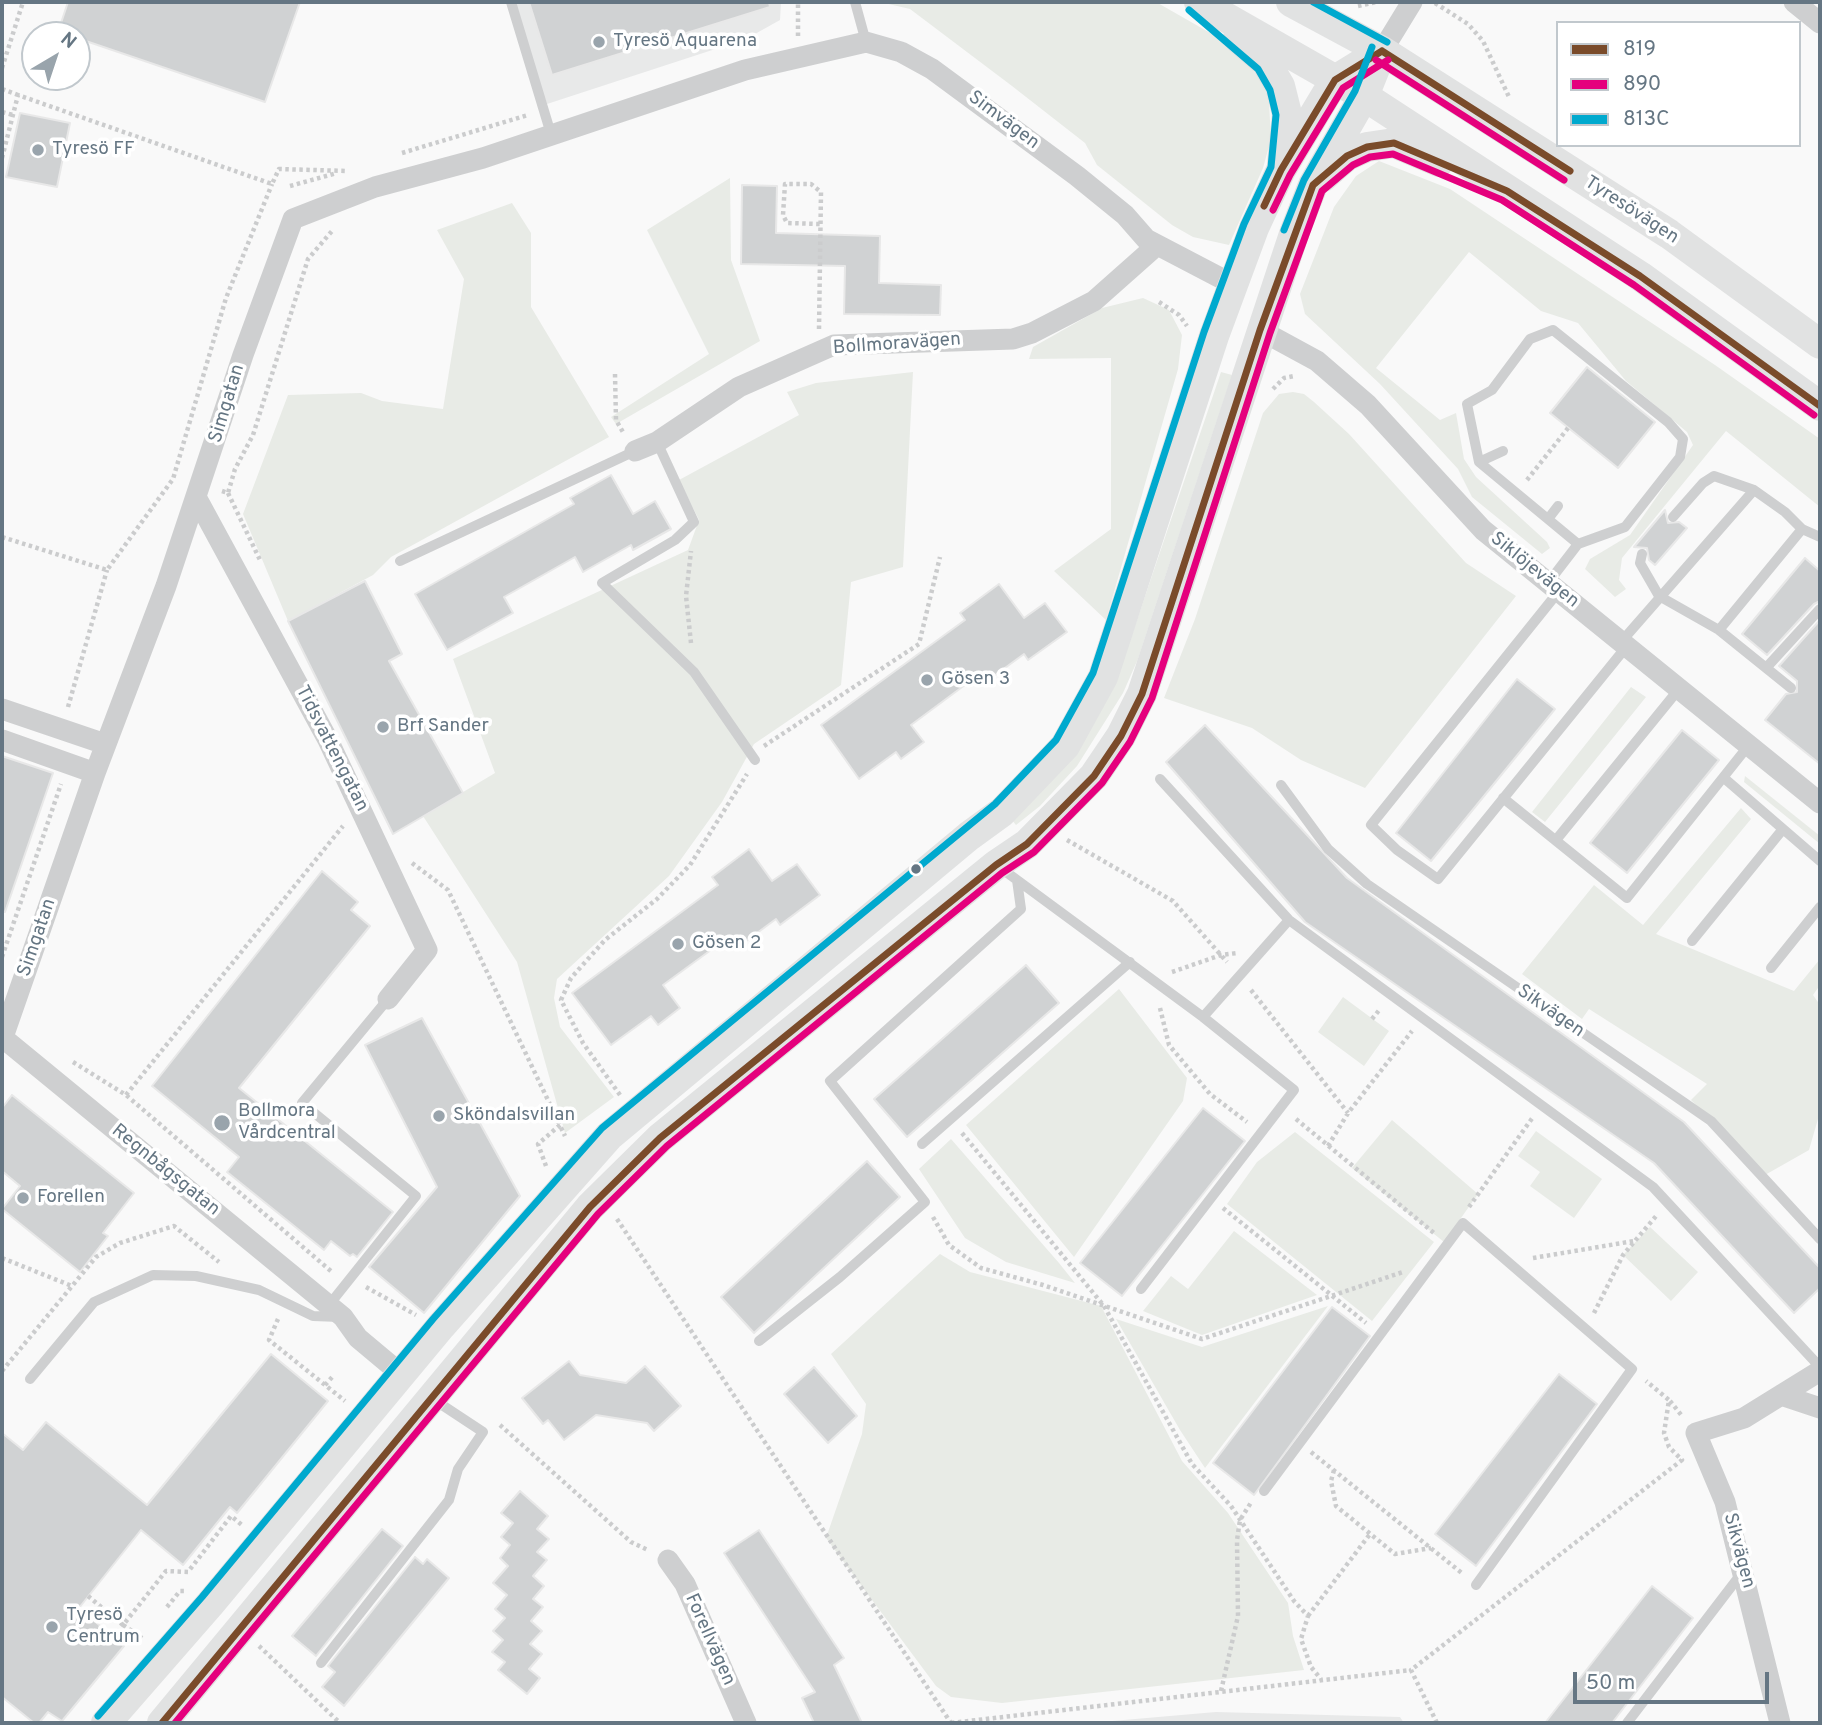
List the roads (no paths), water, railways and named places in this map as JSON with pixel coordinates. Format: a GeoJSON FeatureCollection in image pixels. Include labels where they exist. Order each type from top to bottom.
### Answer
{"type":"FeatureCollection","features":[{"type":"Feature","properties":{"kind":"street"},"geometry":{"type":"LineString","coordinates":[[1198,2],[1364,96],[1640,276],[1820,406]]}},
{"type":"Feature","properties":{"kind":"street"},"geometry":{"type":"LineString","coordinates":[[1198,2],[1266,62],[1280,86],[1287,114],[1281,170]]}},
{"type":"Feature","properties":{"kind":"street","name":"Tyresövägen"},"geometry":{"type":"LineString","coordinates":[[1291,2],[1382,51],[1669,234],[1820,344]]}},
{"type":"Feature","properties":{"kind":"street"},"geometry":{"type":"LineString","coordinates":[[162,1723],[590,1207],[660,1138],[1006,873],[1027,844],[1094,776],[1121,736],[1142,694],[1260,330],[1313,185],[1364,96],[1382,51],[1412,2]]}},
{"type":"Feature","properties":{"kind":"street"},"geometry":{"type":"LineString","coordinates":[[1794,2],[1820,23]]}},
{"type":"Feature","properties":{"kind":"street","name":"Simvägen"},"geometry":{"type":"LineString","coordinates":[[745,70],[866,42],[901,52],[932,69],[1077,176],[1125,215],[1146,239],[1156,246],[1234,285]]}},
{"type":"Feature","properties":{"kind":"street"},"geometry":{"type":"LineString","coordinates":[[106,1723],[210,1604],[401,1374],[609,1136],[968,836],[1002,813],[1065,746],[1102,677],[1214,336],[1254,228],[1281,170],[1335,80],[1382,51]]}},
{"type":"Feature","properties":{"kind":"street","name":"Simgatan"},"geometry":{"type":"LineString","coordinates":[[2,1037],[95,773],[199,491],[243,355],[293,219],[372,177],[483,158],[745,70]]}},
{"type":"Feature","properties":{"kind":"street"},"geometry":{"type":"LineString","coordinates":[[1313,185],[1347,156],[1367,147],[1394,143],[1507,191]]}},
{"type":"Feature","properties":{"kind":"street","name":"Bollmoravägen"},"geometry":{"type":"LineString","coordinates":[[635,451],[657,442],[739,387],[834,345],[1013,340],[1094,301],[1156,246]]}},
{"type":"Feature","properties":{"kind":"street"},"geometry":{"type":"LineString","coordinates":[[1234,285],[1260,330]]}},
{"type":"Feature","properties":{"kind":"street","name":"Siklöjevägen"},"geometry":{"type":"LineString","coordinates":[[1260,330],[1317,362],[1368,405],[1483,530],[1820,803]]}},
{"type":"Feature","properties":{"kind":"street","name":"Tidsvattengatan"},"geometry":{"type":"LineString","coordinates":[[199,491],[361,807],[427,950],[388,999]]}},
{"type":"Feature","properties":{"kind":"street"},"geometry":{"type":"LineString","coordinates":[[2,709],[106,744]]}},
{"type":"Feature","properties":{"kind":"street"},"geometry":{"type":"LineString","coordinates":[[2,740],[95,773]]}},
{"type":"Feature","properties":{"kind":"street"},"geometry":{"type":"LineString","coordinates":[[968,836],[1006,873]]}},
{"type":"Feature","properties":{"kind":"street","name":"Regnbågsgatan"},"geometry":{"type":"LineString","coordinates":[[2,1037],[336,1311],[358,1338],[401,1374]]}},
{"type":"Feature","properties":{"kind":"street","name":"Sikvägen"},"geometry":{"type":"LineString","coordinates":[[1780,1723],[1725,1502],[1696,1433],[1744,1418],[1820,1369]]}},
{"type":"Feature","properties":{"kind":"street"},"geometry":{"type":"LineString","coordinates":[[401,1374],[433,1399]]}},
{"type":"Feature","properties":{"kind":"street"},"geometry":{"type":"LineString","coordinates":[[1781,1395],[1820,1408]]}},
{"type":"Feature","properties":{"kind":"street","name":"Forellvägen"},"geometry":{"type":"LineString","coordinates":[[668,1560],[685,1584],[746,1723]]}},
{"type":"Feature","properties":{"kind":"lane"},"geometry":{"type":"LineString","coordinates":[[511,2],[551,134]]}},
{"type":"Feature","properties":{"kind":"lane"},"geometry":{"type":"LineString","coordinates":[[855,2],[866,42]]}},
{"type":"Feature","properties":{"kind":"lane"},"geometry":{"type":"LineString","coordinates":[[1578,544],[1479,462],[1467,404],[1492,390],[1530,339],[1553,331],[1668,422],[1683,439],[1680,457],[1625,527],[1578,544],[1553,587],[1371,825],[1397,850],[1438,878],[1624,644],[1658,596],[1754,490]]}},
{"type":"Feature","properties":{"kind":"lane"},"geometry":{"type":"LineString","coordinates":[[657,442],[694,522],[676,540],[602,583],[694,672],[755,760]]}},
{"type":"Feature","properties":{"kind":"lane"},"geometry":{"type":"LineString","coordinates":[[400,561],[635,451]]}},
{"type":"Feature","properties":{"kind":"lane"},"geometry":{"type":"LineString","coordinates":[[1479,462],[1503,451]]}},
{"type":"Feature","properties":{"kind":"lane"},"geometry":{"type":"LineString","coordinates":[[1673,517],[1703,483],[1714,476],[1754,490],[1785,512],[1801,529],[1820,537]]}},
{"type":"Feature","properties":{"kind":"lane"},"geometry":{"type":"LineString","coordinates":[[1548,519],[1558,506]]}},
{"type":"Feature","properties":{"kind":"lane"},"geometry":{"type":"LineString","coordinates":[[1719,630],[1801,529]]}},
{"type":"Feature","properties":{"kind":"lane"},"geometry":{"type":"LineString","coordinates":[[1642,554],[1640,563],[1658,596],[1719,630],[1791,688]]}},
{"type":"Feature","properties":{"kind":"lane"},"geometry":{"type":"LineString","coordinates":[[1766,668],[1820,609]]}},
{"type":"Feature","properties":{"kind":"lane"},"geometry":{"type":"LineString","coordinates":[[1556,840],[1679,688]]}},
{"type":"Feature","properties":{"kind":"lane"},"geometry":{"type":"LineString","coordinates":[[1503,797],[1627,898],[1749,745]]}},
{"type":"Feature","properties":{"kind":"lane"},"geometry":{"type":"LineString","coordinates":[[1724,778],[1820,861]]}},
{"type":"Feature","properties":{"kind":"lane","name":"Sikvägen"},"geometry":{"type":"LineString","coordinates":[[1160,779],[1289,920],[1653,1187],[1820,1369]]}},
{"type":"Feature","properties":{"kind":"lane","name":"Sikvägen"},"geometry":{"type":"LineString","coordinates":[[1281,785],[1328,849],[1367,884],[1711,1121],[1820,1239]]}},
{"type":"Feature","properties":{"kind":"lane"},"geometry":{"type":"LineString","coordinates":[[1692,941],[1783,829]]}},
{"type":"Feature","properties":{"kind":"lane"},"geometry":{"type":"LineString","coordinates":[[1006,873],[1203,1017],[1294,1090],[1141,1289]]}},
{"type":"Feature","properties":{"kind":"lane"},"geometry":{"type":"LineString","coordinates":[[759,1341],[840,1277],[925,1202],[830,1081],[1021,909],[1006,873]]}},
{"type":"Feature","properties":{"kind":"lane"},"geometry":{"type":"LineString","coordinates":[[1771,968],[1820,907]]}},
{"type":"Feature","properties":{"kind":"lane"},"geometry":{"type":"LineString","coordinates":[[1203,1017],[1289,920]]}},
{"type":"Feature","properties":{"kind":"lane"},"geometry":{"type":"LineString","coordinates":[[922,1144],[1130,962]]}},
{"type":"Feature","properties":{"kind":"lane"},"geometry":{"type":"LineString","coordinates":[[30,1379],[94,1302],[153,1275],[196,1276],[259,1290],[313,1316],[331,1319],[350,1279],[416,1196],[302,1103],[388,999]]}},
{"type":"Feature","properties":{"kind":"lane"},"geometry":{"type":"LineString","coordinates":[[1264,1491],[1463,1223],[1632,1369],[1476,1585]]}},
{"type":"Feature","properties":{"kind":"lane"},"geometry":{"type":"LineString","coordinates":[[321,1663],[449,1500],[458,1469],[483,1432],[433,1399]]}},
{"type":"Feature","properties":{"kind":"lane"},"geometry":{"type":"LineString","coordinates":[[1627,1723],[1743,1572]]}},
{"type":"Feature","properties":{"kind":"place","name":"Tyresö Aquarena"},"geometry":{"type":"Point","coordinates":[599,42]}},
{"type":"Feature","properties":{"kind":"place","name":"Tyresö FF"},"geometry":{"type":"Point","coordinates":[38,150]}},
{"type":"Feature","properties":{"kind":"place","name":"Gösen 3"},"geometry":{"type":"Point","coordinates":[927,680]}},
{"type":"Feature","properties":{"kind":"place","name":"Brf Sander"},"geometry":{"type":"Point","coordinates":[383,727]}},
{"type":"Feature","properties":{"kind":"place","name":"Gösen 2"},"geometry":{"type":"Point","coordinates":[678,944]}},
{"type":"Feature","properties":{"kind":"place","name":"Sköndalsvillan"},"geometry":{"type":"Point","coordinates":[439,1116]}},
{"type":"Feature","properties":{"kind":"place","name":"Bollmora Vårdcentral"},"geometry":{"type":"Point","coordinates":[222,1123]}},
{"type":"Feature","properties":{"kind":"place","name":"Forellen"},"geometry":{"type":"Point","coordinates":[23,1198]}},
{"type":"Feature","properties":{"kind":"place","name":"Tyresö Centrum"},"geometry":{"type":"Point","coordinates":[52,1627]}}]}
